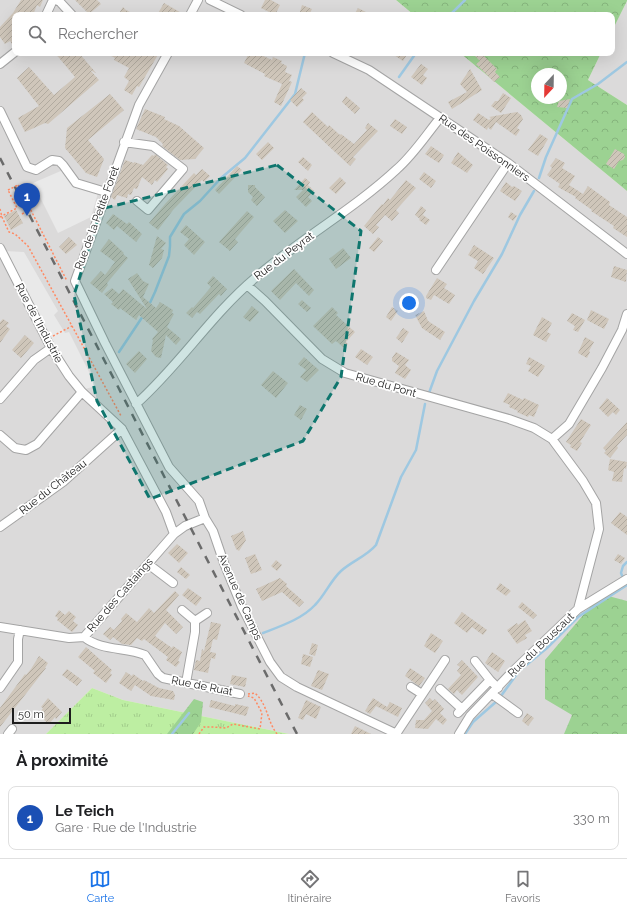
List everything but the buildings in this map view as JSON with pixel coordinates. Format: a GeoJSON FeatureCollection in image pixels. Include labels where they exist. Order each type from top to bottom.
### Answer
{"type":"FeatureCollection","features":[{"type":"Feature","properties":{"kind":"street"},"geometry":{"type":"LineString","coordinates":[[47,12],[53,0]]}},
{"type":"Feature","properties":{"kind":"street"},"geometry":{"type":"LineString","coordinates":[[56,0],[60,2],[69,12]]}},
{"type":"Feature","properties":{"kind":"street"},"geometry":{"type":"LineString","coordinates":[[192,12],[198,0]]}},
{"type":"Feature","properties":{"kind":"street"},"geometry":{"type":"LineString","coordinates":[[210,0],[235,12]]}},
{"type":"Feature","properties":{"kind":"street"},"geometry":{"type":"LineString","coordinates":[[0,64],[12,54]]}},
{"type":"Feature","properties":{"kind":"street","name":"Rue de la Petite Forêt"},"geometry":{"type":"LineString","coordinates":[[136,404],[75,280],[124,142],[139,105],[166,56]]}},
{"type":"Feature","properties":{"kind":"street","name":"Rue des Poissonniers"},"geometry":{"type":"LineString","coordinates":[[339,56],[369,70],[508,163],[627,254]]}},
{"type":"Feature","properties":{"kind":"street"},"geometry":{"type":"LineString","coordinates":[[0,112],[27,167],[36,170],[52,160],[59,161],[76,182],[106,192]]}},
{"type":"Feature","properties":{"kind":"street","name":"Rue du Peyrat"},"geometry":{"type":"LineString","coordinates":[[136,404],[152,389],[230,302],[254,278],[370,192],[398,169],[414,153],[440,118]]}},
{"type":"Feature","properties":{"kind":"street"},"geometry":{"type":"LineString","coordinates":[[124,142],[153,146],[183,170],[148,210],[137,201]]}},
{"type":"Feature","properties":{"kind":"street"},"geometry":{"type":"LineString","coordinates":[[436,270],[508,163]]}},
{"type":"Feature","properties":{"kind":"street","name":"Rue de l'Industrie"},"geometry":{"type":"LineString","coordinates":[[1,255],[50,348],[69,376],[82,392],[122,429],[166,512],[174,534]]}},
{"type":"Feature","properties":{"kind":"street","name":"Rue du Pont"},"geometry":{"type":"LineString","coordinates":[[247,285],[265,301],[322,359],[345,373],[509,419],[534,428],[552,439]]}},
{"type":"Feature","properties":{"kind":"street"},"geometry":{"type":"LineString","coordinates":[[552,439],[569,424],[584,400],[622,330],[627,314]]}},
{"type":"Feature","properties":{"kind":"street"},"geometry":{"type":"LineString","coordinates":[[0,399],[34,360],[50,348]]}},
{"type":"Feature","properties":{"kind":"street"},"geometry":{"type":"LineString","coordinates":[[0,435],[15,448],[26,450],[37,444],[82,392]]}},
{"type":"Feature","properties":{"kind":"street","name":"Avenue de Camps"},"geometry":{"type":"LineString","coordinates":[[136,404],[169,467],[199,501],[205,518],[213,530],[220,552],[242,607],[270,662],[281,677],[297,687],[397,734]]}},
{"type":"Feature","properties":{"kind":"street","name":"Rue du Château"},"geometry":{"type":"LineString","coordinates":[[0,527],[63,482],[122,429]]}},
{"type":"Feature","properties":{"kind":"street","name":"Rue du Bouscaut"},"geometry":{"type":"LineString","coordinates":[[459,734],[470,716],[578,609],[599,529],[596,503],[583,481],[552,439]]}},
{"type":"Feature","properties":{"kind":"street","name":"Rue des Castaings"},"geometry":{"type":"LineString","coordinates":[[0,627],[69,638],[84,637],[174,534],[185,526],[205,518]]}},
{"type":"Feature","properties":{"kind":"street"},"geometry":{"type":"LineString","coordinates":[[148,564],[173,583]]}},
{"type":"Feature","properties":{"kind":"street"},"geometry":{"type":"LineString","coordinates":[[578,609],[627,579]]}},
{"type":"Feature","properties":{"kind":"street"},"geometry":{"type":"LineString","coordinates":[[182,610],[195,621],[195,632],[186,683]]}},
{"type":"Feature","properties":{"kind":"street"},"geometry":{"type":"LineString","coordinates":[[195,621],[207,613]]}},
{"type":"Feature","properties":{"kind":"street"},"geometry":{"type":"LineString","coordinates":[[0,688],[18,662],[18,639],[20,630]]}},
{"type":"Feature","properties":{"kind":"street","name":"Rue de Ruat"},"geometry":{"type":"LineString","coordinates":[[84,637],[90,642],[145,656],[161,676],[167,679],[240,694]]}},
{"type":"Feature","properties":{"kind":"street"},"geometry":{"type":"LineString","coordinates":[[397,734],[445,660]]}},
{"type":"Feature","properties":{"kind":"street"},"geometry":{"type":"LineString","coordinates":[[476,661],[490,680],[495,691],[518,713]]}},
{"type":"Feature","properties":{"kind":"street"},"geometry":{"type":"LineString","coordinates":[[440,689],[460,711],[490,680]]}},
{"type":"Feature","properties":{"kind":"street"},"geometry":{"type":"LineString","coordinates":[[411,687],[422,694]]}},
{"type":"Feature","properties":{"kind":"path"},"geometry":{"type":"LineString","coordinates":[[1,217],[17,208],[8,190],[18,185],[68,284],[75,280]]}},
{"type":"Feature","properties":{"kind":"path"},"geometry":{"type":"LineString","coordinates":[[0,209],[1,217],[9,232],[15,234],[28,246],[122,418]]}},
{"type":"Feature","properties":{"kind":"path"},"geometry":{"type":"LineString","coordinates":[[22,214],[29,210]]}},
{"type":"Feature","properties":{"kind":"path"},"geometry":{"type":"LineString","coordinates":[[46,340],[72,326]]}},
{"type":"Feature","properties":{"kind":"path"},"geometry":{"type":"LineString","coordinates":[[240,694],[256,693],[262,700],[273,730],[277,734]]}},
{"type":"Feature","properties":{"kind":"path"},"geometry":{"type":"LineString","coordinates":[[200,734],[204,727],[226,728],[233,724],[260,729],[262,713],[259,706],[254,698],[240,694]]}},
{"type":"Feature","properties":{"kind":"highlighted area"},"geometry":{"type":"Polygon","coordinates":[[[277,165],[361,231],[341,377],[303,441],[150,499],[97,401],[74,295],[101,209],[277,165]]]}},
{"type":"Feature","properties":{"kind":"shaded area"},"geometry":{"type":"Polygon","coordinates":[[[0,0],[396,0],[410,12],[12,12],[12,56],[464,56],[627,191],[627,734],[289,734],[123,700],[92,688],[46,734],[0,734],[0,0]]]}},
{"type":"Feature","properties":{"kind":"shaded area"},"geometry":{"type":"Polygon","coordinates":[[[627,1],[627,105],[588,80],[600,56],[615,56],[615,25],[627,1]]]}},
{"type":"Feature","properties":{"kind":"shaded area"},"geometry":{"type":"Polygon","coordinates":[[[63,170],[71,183],[98,193],[91,217],[58,233],[33,183],[63,170]]]}},
{"type":"Feature","properties":{"kind":"shaded area"},"geometry":{"type":"Polygon","coordinates":[[[5,251],[24,252],[58,311],[54,315],[65,333],[69,332],[96,386],[85,389],[74,378],[52,345],[5,251]]]}},
{"type":"Feature","properties":{"kind":"green space"},"geometry":{"type":"Polygon","coordinates":[[[396,0],[627,0],[615,25],[615,12],[410,12],[396,0]]]}},
{"type":"Feature","properties":{"kind":"green space"},"geometry":{"type":"Polygon","coordinates":[[[464,56],[600,56],[588,80],[627,105],[627,191],[464,56]]]}},
{"type":"Feature","properties":{"kind":"green space"},"geometry":{"type":"Polygon","coordinates":[[[601,594],[627,601],[627,734],[564,734],[572,715],[545,699],[545,660],[601,594]]]}},
{"type":"Feature","properties":{"kind":"green space"},"geometry":{"type":"Polygon","coordinates":[[[92,688],[123,700],[289,734],[46,734],[92,688]]]}},
{"type":"Feature","properties":{"kind":"green space"},"geometry":{"type":"Polygon","coordinates":[[[194,699],[203,702],[201,722],[193,734],[167,734],[194,699]]]}},
{"type":"Feature","properties":{"kind":"waterway"},"geometry":{"type":"LineString","coordinates":[[453,12],[465,0]]}},
{"type":"Feature","properties":{"kind":"waterway"},"geometry":{"type":"LineString","coordinates":[[149,305],[169,256],[170,237],[184,214],[200,201],[221,178],[245,158],[295,94],[304,56]]}},
{"type":"Feature","properties":{"kind":"waterway"},"geometry":{"type":"LineString","coordinates":[[399,77],[414,56]]}},
{"type":"Feature","properties":{"kind":"waterway"},"geometry":{"type":"LineString","coordinates":[[539,178],[546,157],[572,99],[598,84],[627,62]]}},
{"type":"Feature","properties":{"kind":"waterway"},"geometry":{"type":"LineString","coordinates":[[429,393],[437,371],[474,301],[502,254],[520,215],[534,191]]}},
{"type":"Feature","properties":{"kind":"waterway"},"geometry":{"type":"LineString","coordinates":[[119,352],[143,316]]}},
{"type":"Feature","properties":{"kind":"waterway"},"geometry":{"type":"LineString","coordinates":[[263,633],[291,622],[310,610],[319,601],[341,571],[376,545],[401,477],[416,450],[425,404]]}},
{"type":"Feature","properties":{"kind":"waterway"},"geometry":{"type":"LineString","coordinates":[[623,578],[621,573],[623,566],[627,562]]}},
{"type":"Feature","properties":{"kind":"waterway"},"geometry":{"type":"LineString","coordinates":[[501,696],[519,671],[547,648],[578,617],[627,585]]}},
{"type":"Feature","properties":{"kind":"waterway"},"geometry":{"type":"LineString","coordinates":[[465,734],[473,722],[497,701]]}},
{"type":"Feature","properties":{"kind":"waterway"},"geometry":{"type":"LineString","coordinates":[[172,734],[189,713]]}},
{"type":"Feature","properties":{"kind":"railway"},"geometry":{"type":"LineString","coordinates":[[0,158],[297,734]]}},
{"type":"Feature","properties":{"kind":"place","name":"Le Teich"},"geometry":{"type":"Point","coordinates":[27,216]}}]}
